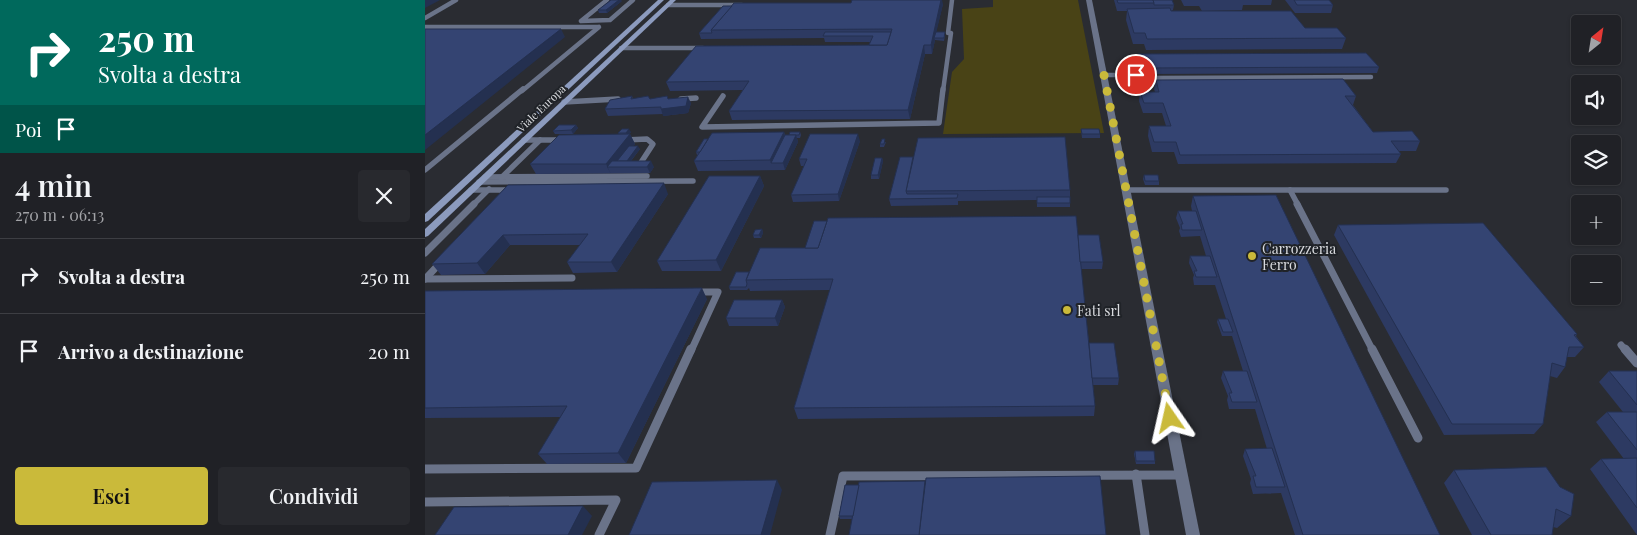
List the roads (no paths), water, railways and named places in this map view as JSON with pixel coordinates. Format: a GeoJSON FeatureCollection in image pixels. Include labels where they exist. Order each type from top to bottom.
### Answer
{"type":"FeatureCollection","features":[{"type":"Feature","properties":{"kind":"main road","name":"Viale Europa"},"geometry":{"type":"LineString","coordinates":[[425,234],[667,2]]}},
{"type":"Feature","properties":{"kind":"main road","name":"Viale Europa"},"geometry":{"type":"LineString","coordinates":[[425,219],[667,2]]}},
{"type":"Feature","properties":{"kind":"street"},"geometry":{"type":"LineString","coordinates":[[1089,0],[1193,535]]}},
{"type":"Feature","properties":{"kind":"lane"},"geometry":{"type":"LineString","coordinates":[[425,18],[456,0]]}},
{"type":"Feature","properties":{"kind":"lane"},"geometry":{"type":"LineString","coordinates":[[607,0],[581,21],[610,20],[633,0]]}},
{"type":"Feature","properties":{"kind":"lane"},"geometry":{"type":"LineString","coordinates":[[723,96],[702,127],[939,123],[951,33],[948,33],[953,0]]}},
{"type":"Feature","properties":{"kind":"lane"},"geometry":{"type":"LineString","coordinates":[[667,2],[752,5]]}},
{"type":"Feature","properties":{"kind":"lane"},"geometry":{"type":"LineString","coordinates":[[425,27],[599,27],[425,170]]}},
{"type":"Feature","properties":{"kind":"lane"},"geometry":{"type":"LineString","coordinates":[[621,48],[708,48]]}},
{"type":"Feature","properties":{"kind":"lane"},"geometry":{"type":"LineString","coordinates":[[1104,75],[1136,75],[1151,78],[1371,77]]}},
{"type":"Feature","properties":{"kind":"lane"},"geometry":{"type":"LineString","coordinates":[[671,99],[696,98]]}},
{"type":"Feature","properties":{"kind":"lane"},"geometry":{"type":"LineString","coordinates":[[564,102],[624,99]]}},
{"type":"Feature","properties":{"kind":"lane"},"geometry":{"type":"LineString","coordinates":[[524,140],[569,140]]}},
{"type":"Feature","properties":{"kind":"lane"},"geometry":{"type":"LineString","coordinates":[[425,253],[540,140]]}},
{"type":"Feature","properties":{"kind":"lane"},"geometry":{"type":"LineString","coordinates":[[618,140],[647,140],[653,144],[640,164]]}},
{"type":"Feature","properties":{"kind":"lane"},"geometry":{"type":"LineString","coordinates":[[482,180],[502,177],[647,176]]}},
{"type":"Feature","properties":{"kind":"lane"},"geometry":{"type":"LineString","coordinates":[[482,180],[520,186],[693,181]]}},
{"type":"Feature","properties":{"kind":"lane"},"geometry":{"type":"LineString","coordinates":[[505,196],[520,186]]}},
{"type":"Feature","properties":{"kind":"lane"},"geometry":{"type":"LineString","coordinates":[[471,190],[512,190]]}},
{"type":"Feature","properties":{"kind":"lane"},"geometry":{"type":"LineString","coordinates":[[1126,190],[1446,190]]}},
{"type":"Feature","properties":{"kind":"lane"},"geometry":{"type":"LineString","coordinates":[[1290,190],[1418,438]]}},
{"type":"Feature","properties":{"kind":"lane"},"geometry":{"type":"LineString","coordinates":[[425,279],[445,258]]}},
{"type":"Feature","properties":{"kind":"lane"},"geometry":{"type":"LineString","coordinates":[[425,279],[572,278]]}},
{"type":"Feature","properties":{"kind":"lane"},"geometry":{"type":"LineString","coordinates":[[425,469],[637,468],[718,292],[688,292]]}},
{"type":"Feature","properties":{"kind":"lane"},"geometry":{"type":"LineString","coordinates":[[1621,345],[1637,363]]}},
{"type":"Feature","properties":{"kind":"lane"},"geometry":{"type":"LineString","coordinates":[[1136,474],[1145,535]]}},
{"type":"Feature","properties":{"kind":"lane"},"geometry":{"type":"LineString","coordinates":[[830,535],[843,476],[1181,475]]}},
{"type":"Feature","properties":{"kind":"lane"},"geometry":{"type":"LineString","coordinates":[[425,502],[616,500],[599,535]]}},
{"type":"Feature","properties":{"kind":"place","name":"Carrozzeria Ferro"},"geometry":{"type":"Point","coordinates":[1252,256]}},
{"type":"Feature","properties":{"kind":"place","name":"Fati srl"},"geometry":{"type":"Point","coordinates":[1067,310]}}]}
